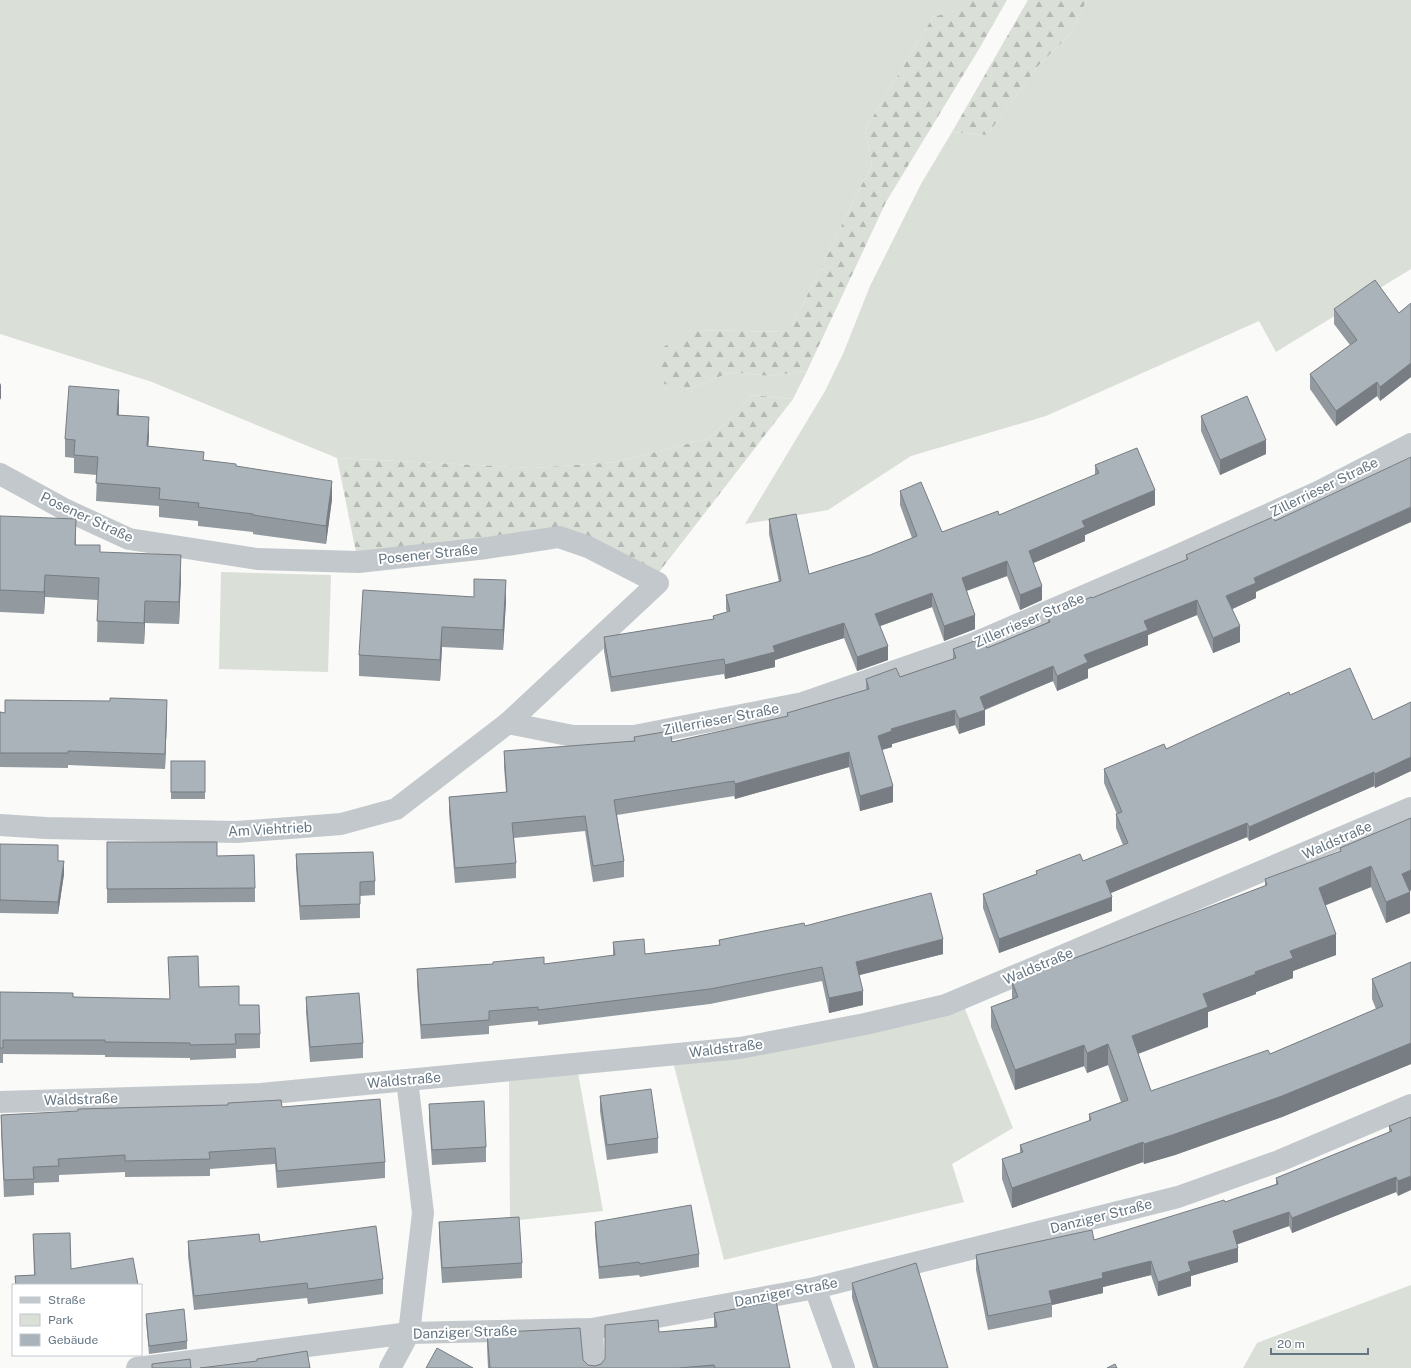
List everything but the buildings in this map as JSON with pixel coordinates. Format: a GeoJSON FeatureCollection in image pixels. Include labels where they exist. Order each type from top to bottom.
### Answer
{"type":"FeatureCollection","features":[{"type":"Feature","properties":{"kind":"street","name":"Zillerrieser Straße"},"geometry":{"type":"LineString","coordinates":[[508,722],[572,736],[634,736],[803,703],[970,645],[1174,558],[1313,494],[1411,444]]}},
{"type":"Feature","properties":{"kind":"street","name":"Posener Straße"},"geometry":{"type":"LineString","coordinates":[[0,474],[64,509],[129,539],[257,559],[358,562],[487,548],[559,537],[588,547],[658,583],[508,722]]}},
{"type":"Feature","properties":{"kind":"street","name":"Am Viehtrieb"},"geometry":{"type":"LineString","coordinates":[[0,825],[46,828],[237,832],[341,824],[396,809],[508,722]]}},
{"type":"Feature","properties":{"kind":"street","name":"Waldstraße"},"geometry":{"type":"LineString","coordinates":[[0,1102],[261,1094],[740,1048],[866,1024],[946,1005],[1411,808]]}},
{"type":"Feature","properties":{"kind":"street"},"geometry":{"type":"LineString","coordinates":[[390,1368],[409,1333],[423,1213],[407,1080]]}},
{"type":"Feature","properties":{"kind":"street","name":"Danziger Straße"},"geometry":{"type":"LineString","coordinates":[[138,1368],[409,1333],[592,1329],[815,1288],[1178,1197],[1279,1161],[1411,1105]]}},
{"type":"Feature","properties":{"kind":"street"},"geometry":{"type":"LineString","coordinates":[[815,1288],[844,1368]]}},
{"type":"Feature","properties":{"kind":"street"},"geometry":{"type":"LineString","coordinates":[[592,1329],[594,1368]]}},
{"type":"Feature","properties":{"kind":"green space"},"geometry":{"type":"Polygon","coordinates":[[[0,0],[966,0],[962,9],[933,17],[865,130],[872,164],[789,332],[696,330],[686,390],[731,372],[769,376],[807,371],[793,399],[752,395],[710,438],[616,462],[533,468],[337,458],[152,382],[0,334],[0,0]]]}},
{"type":"Feature","properties":{"kind":"green space"},"geometry":{"type":"Polygon","coordinates":[[[966,0],[1007,0],[886,202],[807,371],[769,376],[731,372],[686,390],[658,382],[661,348],[696,330],[789,332],[872,164],[865,130],[933,17],[961,9],[966,0]]]}},
{"type":"Feature","properties":{"kind":"green space"},"geometry":{"type":"Polygon","coordinates":[[[1028,0],[1087,0],[1070,34],[1038,66],[987,135],[952,132],[1028,0]]]}},
{"type":"Feature","properties":{"kind":"green space"},"geometry":{"type":"Polygon","coordinates":[[[1087,0],[1411,0],[1411,269],[1276,352],[1259,321],[1046,416],[911,456],[828,510],[745,524],[825,391],[843,354],[870,286],[921,184],[952,132],[987,135],[1038,66],[1070,34],[1087,0]]]}},
{"type":"Feature","properties":{"kind":"green space"},"geometry":{"type":"Polygon","coordinates":[[[752,395],[793,399],[656,576],[560,531],[357,557],[337,458],[533,468],[616,462],[710,438],[752,395]]]}},
{"type":"Feature","properties":{"kind":"green space"},"geometry":{"type":"Polygon","coordinates":[[[221,572],[331,575],[328,672],[219,669],[221,572]]]}},
{"type":"Feature","properties":{"kind":"green space"},"geometry":{"type":"Polygon","coordinates":[[[963,1004],[1013,1128],[952,1164],[964,1202],[724,1260],[673,1062],[963,1004]]]}},
{"type":"Feature","properties":{"kind":"green space"},"geometry":{"type":"Polygon","coordinates":[[[578,1073],[603,1211],[510,1221],[509,1080],[578,1073]]]}},
{"type":"Feature","properties":{"kind":"green space"},"geometry":{"type":"Polygon","coordinates":[[[1411,1285],[1411,1368],[1243,1368],[1257,1343],[1411,1285]]]}}]}
